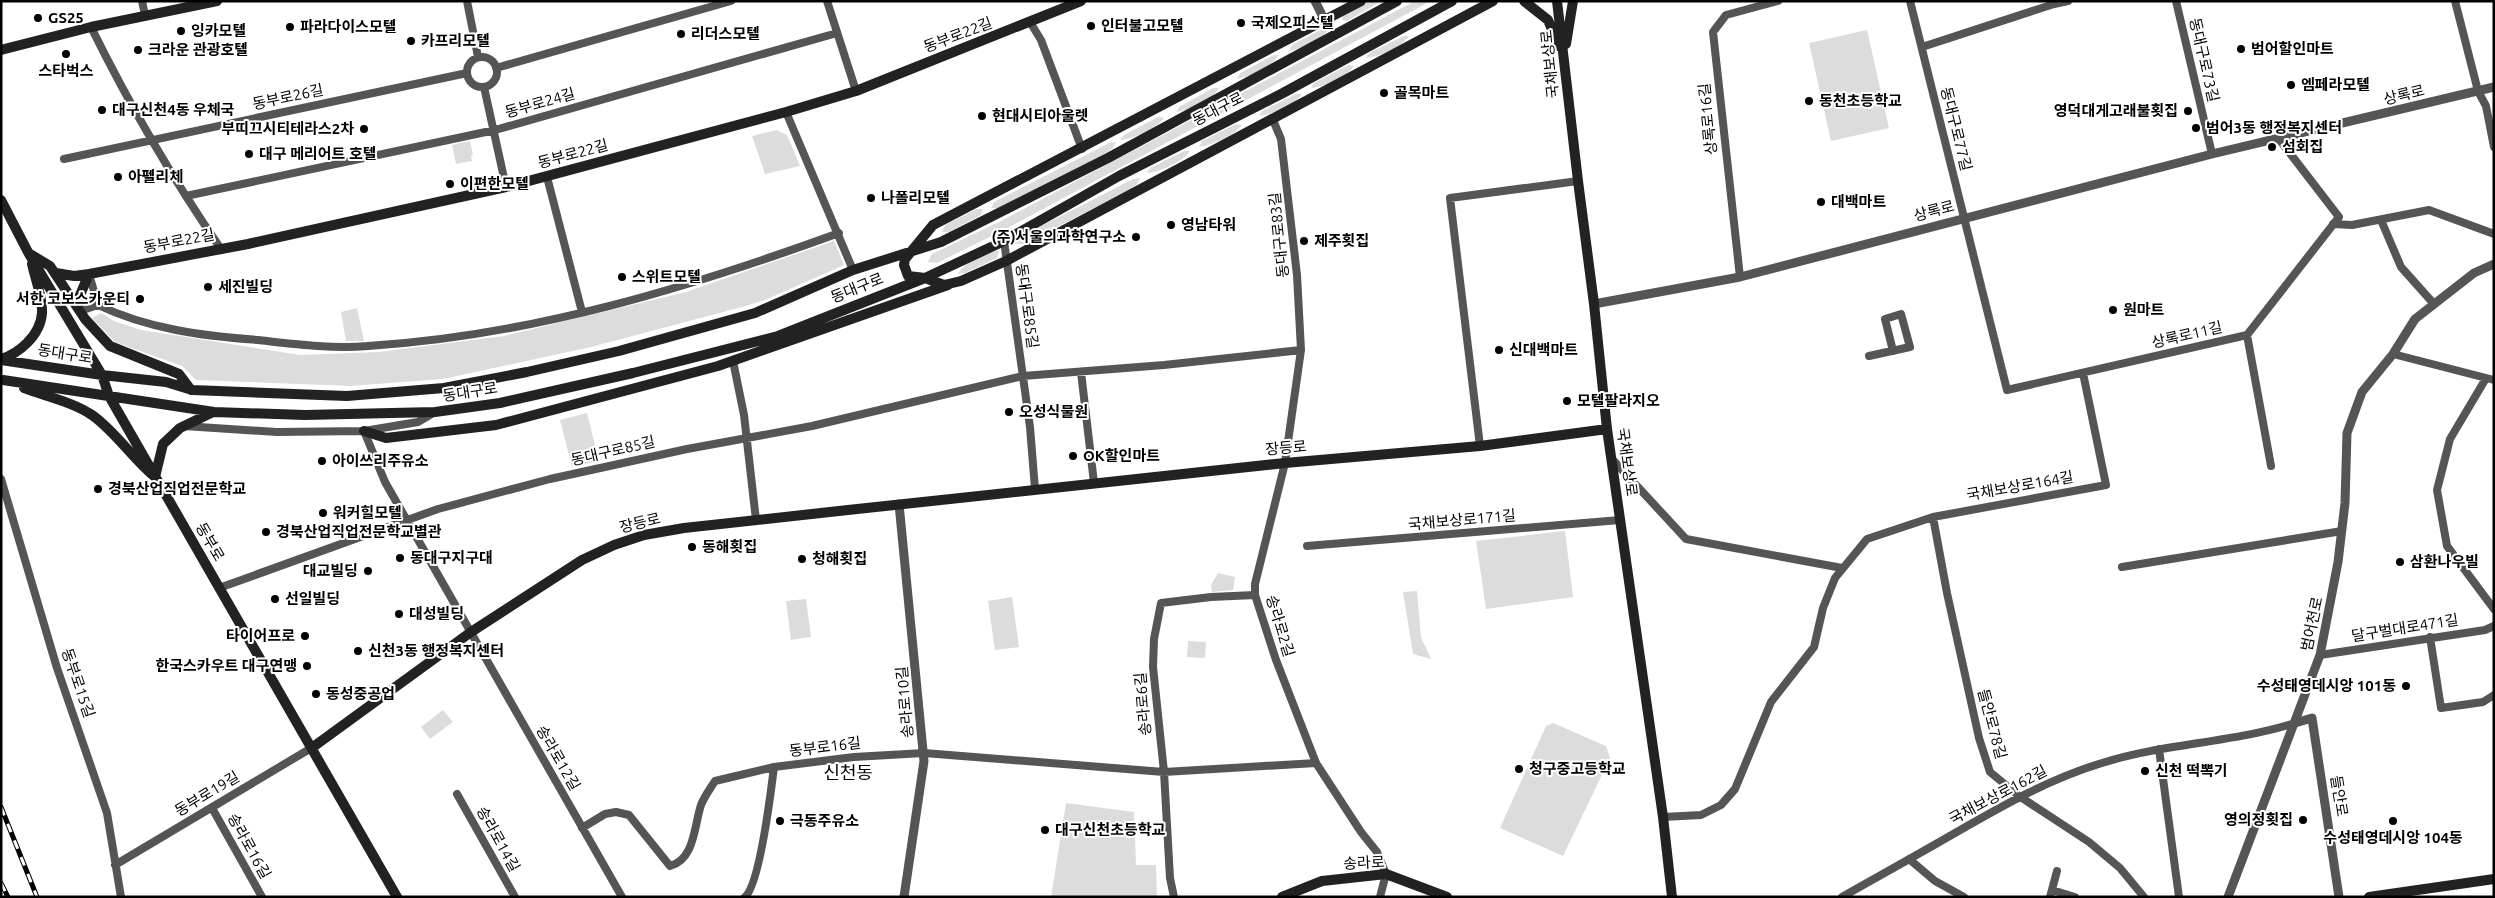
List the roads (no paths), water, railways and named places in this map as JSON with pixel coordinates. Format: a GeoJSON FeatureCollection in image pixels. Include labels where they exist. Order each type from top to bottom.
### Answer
{"type":"FeatureCollection","features":[{"type":"Feature","properties":{"kind":"main road"},"geometry":{"type":"LineString","coordinates":[[1,50],[92,27],[217,1]]}},
{"type":"Feature","properties":{"kind":"main road","name":"동부로22길"},"geometry":{"type":"LineString","coordinates":[[56,273],[74,276],[89,274],[220,249],[547,177],[856,91],[1081,1]]}},
{"type":"Feature","properties":{"kind":"main road"},"geometry":{"type":"LineString","coordinates":[[961,281],[944,285],[924,278],[908,276],[904,265],[909,252],[933,225],[1082,149],[1361,1]]}},
{"type":"Feature","properties":{"kind":"main road","name":"동대구로"},"geometry":{"type":"LineString","coordinates":[[1,360],[102,375],[166,382],[192,390],[347,396],[444,388],[528,372],[620,351],[755,313],[853,270],[949,238],[1108,158],[1397,1]]}},
{"type":"Feature","properties":{"kind":"main road","name":"동대구로"},"geometry":{"type":"LineString","coordinates":[[2,380],[214,412],[340,415],[435,412],[500,403],[778,336],[924,278],[1004,240],[1119,176],[1283,94],[1452,1]]}},
{"type":"Feature","properties":{"kind":"main road"},"geometry":{"type":"LineString","coordinates":[[364,432],[386,438],[496,425],[733,361],[961,281],[1006,261],[1493,1]]}},
{"type":"Feature","properties":{"kind":"main road"},"geometry":{"type":"LineString","coordinates":[[1524,1],[1548,20],[1564,57]]}},
{"type":"Feature","properties":{"kind":"main road","name":"국채보상로"},"geometry":{"type":"LineString","coordinates":[[1558,1],[1607,429],[1663,817],[1672,897]]}},
{"type":"Feature","properties":{"kind":"main road"},"geometry":{"type":"LineString","coordinates":[[1564,57],[1573,1]]}},
{"type":"Feature","properties":{"kind":"main road","name":"동부로"},"geometry":{"type":"LineString","coordinates":[[1,200],[29,254],[102,375],[109,396],[155,477],[313,747],[397,897]]}},
{"type":"Feature","properties":{"kind":"main road"},"geometry":{"type":"LineString","coordinates":[[29,254],[50,266],[79,310],[110,346],[179,374],[192,390]]}},
{"type":"Feature","properties":{"kind":"main road"},"geometry":{"type":"LineString","coordinates":[[1,360],[25,346],[42,324],[44,307],[29,254]]}},
{"type":"Feature","properties":{"kind":"main road"},"geometry":{"type":"LineString","coordinates":[[79,310],[80,295],[89,274]]}},
{"type":"Feature","properties":{"kind":"main road"},"geometry":{"type":"LineString","coordinates":[[2,380],[90,414],[106,427],[138,463],[155,477],[163,444],[184,426],[214,412]]}},
{"type":"Feature","properties":{"kind":"main road","name":"장등로"},"geometry":{"type":"LineString","coordinates":[[313,747],[471,632],[582,560],[614,545],[644,536],[684,528],[898,504],[1480,446],[1607,429]]}},
{"type":"Feature","properties":{"kind":"main road","name":"송라로"},"geometry":{"type":"LineString","coordinates":[[1282,897],[1322,881],[1386,874],[1447,897]]}},
{"type":"Feature","properties":{"kind":"main road"},"geometry":{"type":"LineString","coordinates":[[2368,897],[2494,879]]}},
{"type":"Feature","properties":{"kind":"street"},"geometry":{"type":"LineString","coordinates":[[142,1],[145,15]]}},
{"type":"Feature","properties":{"kind":"street"},"geometry":{"type":"LineString","coordinates":[[467,1],[478,57]]}},
{"type":"Feature","properties":{"kind":"street"},"geometry":{"type":"LineString","coordinates":[[496,68],[731,1]]}},
{"type":"Feature","properties":{"kind":"street"},"geometry":{"type":"LineString","coordinates":[[827,1],[856,91]]}},
{"type":"Feature","properties":{"kind":"street"},"geometry":{"type":"LineString","coordinates":[[1315,1],[1325,21]]}},
{"type":"Feature","properties":{"kind":"street","name":"상록로16길"},"geometry":{"type":"LineString","coordinates":[[1740,277],[1713,32],[1726,15],[1778,1]]}},
{"type":"Feature","properties":{"kind":"street","name":"동대구로77길"},"geometry":{"type":"LineString","coordinates":[[1910,1],[1964,218]]}},
{"type":"Feature","properties":{"kind":"street"},"geometry":{"type":"LineString","coordinates":[[1922,47],[2068,1]]}},
{"type":"Feature","properties":{"kind":"street","name":"동대구로73길"},"geometry":{"type":"LineString","coordinates":[[2176,1],[2212,154]]}},
{"type":"Feature","properties":{"kind":"street"},"geometry":{"type":"LineString","coordinates":[[2455,1],[2478,91],[2486,106],[2494,148]]}},
{"type":"Feature","properties":{"kind":"street"},"geometry":{"type":"LineString","coordinates":[[1030,22],[1040,40],[1082,149]]}},
{"type":"Feature","properties":{"kind":"street"},"geometry":{"type":"LineString","coordinates":[[92,27],[120,85],[220,249]]}},
{"type":"Feature","properties":{"kind":"street","name":"동부로24길"},"geometry":{"type":"LineString","coordinates":[[186,196],[495,130],[838,33]]}},
{"type":"Feature","properties":{"kind":"street"},"geometry":{"type":"LineString","coordinates":[[478,57],[491,60],[496,68],[495,80],[484,87],[471,82],[467,73],[469,63],[478,57]]}},
{"type":"Feature","properties":{"kind":"street","name":"동부로26길"},"geometry":{"type":"LineString","coordinates":[[64,160],[467,73]]}},
{"type":"Feature","properties":{"kind":"street"},"geometry":{"type":"LineString","coordinates":[[484,87],[495,130],[506,187]]}},
{"type":"Feature","properties":{"kind":"street","name":"상록로"},"geometry":{"type":"LineString","coordinates":[[1594,304],[1740,277],[2212,154],[2494,87]]}},
{"type":"Feature","properties":{"kind":"street","name":"동대구로"},"geometry":{"type":"LineString","coordinates":[[786,112],[839,233],[853,270]]}},
{"type":"Feature","properties":{"kind":"street","name":"동대구로83길"},"geometry":{"type":"LineString","coordinates":[[1272,120],[1281,139],[1297,275],[1301,350],[1285,464]]}},
{"type":"Feature","properties":{"kind":"street"},"geometry":{"type":"LineString","coordinates":[[2271,466],[2247,336],[2339,217],[2279,139]]}},
{"type":"Feature","properties":{"kind":"street"},"geometry":{"type":"LineString","coordinates":[[547,177],[582,312]]}},
{"type":"Feature","properties":{"kind":"street"},"geometry":{"type":"LineString","coordinates":[[1480,446],[1450,198],[1578,181]]}},
{"type":"Feature","properties":{"kind":"street"},"geometry":{"type":"LineString","coordinates":[[2333,224],[2352,225],[2429,210],[2494,234]]}},
{"type":"Feature","properties":{"kind":"street","name":"상록로11길"},"geometry":{"type":"LineString","coordinates":[[1964,218],[2006,390],[2247,336]]}},
{"type":"Feature","properties":{"kind":"street"},"geometry":{"type":"LineString","coordinates":[[2381,220],[2398,263],[2434,304]]}},
{"type":"Feature","properties":{"kind":"street"},"geometry":{"type":"LineString","coordinates":[[79,310],[98,305],[127,319],[189,333],[318,347],[367,347],[429,341],[494,331],[582,312],[686,285],[839,233]]}},
{"type":"Feature","properties":{"kind":"street","name":"동대구로85길"},"geometry":{"type":"LineString","coordinates":[[1004,240],[1030,427],[1035,489]]}},
{"type":"Feature","properties":{"kind":"street","name":"범어천로"},"geometry":{"type":"LineString","coordinates":[[2228,897],[2256,819],[2320,655],[2342,531],[2347,433],[2362,392],[2393,354],[2414,318],[2474,272],[2494,264]]}},
{"type":"Feature","properties":{"kind":"street"},"geometry":{"type":"LineString","coordinates":[[89,274],[98,305]]}},
{"type":"Feature","properties":{"kind":"street"},"geometry":{"type":"LineString","coordinates":[[1869,356],[1893,351],[1910,347],[1902,314],[1885,319],[1893,351]]}},
{"type":"Feature","properties":{"kind":"street"},"geometry":{"type":"LineString","coordinates":[[1023,376],[1164,365],[1301,350]]}},
{"type":"Feature","properties":{"kind":"street"},"geometry":{"type":"LineString","coordinates":[[2393,354],[2490,380],[2450,439],[2437,490],[2447,546],[2494,609]]}},
{"type":"Feature","properties":{"kind":"street"},"geometry":{"type":"LineString","coordinates":[[733,361],[747,437],[756,520]]}},
{"type":"Feature","properties":{"kind":"street"},"geometry":{"type":"LineString","coordinates":[[1081,372],[1094,483]]}},
{"type":"Feature","properties":{"kind":"street","name":"국채보상로164길"},"geometry":{"type":"LineString","coordinates":[[1663,817],[1701,815],[1721,805],[1735,790],[1771,702],[1814,647],[1823,608],[1842,568],[1868,539],[1933,517],[2106,485],[2083,373]]}},
{"type":"Feature","properties":{"kind":"street","name":"동대구로85길"},"geometry":{"type":"LineString","coordinates":[[219,588],[438,509],[550,479],[747,437],[812,426],[1023,376]]}},
{"type":"Feature","properties":{"kind":"street"},"geometry":{"type":"LineString","coordinates":[[184,426],[277,432],[364,432],[418,422],[435,412]]}},
{"type":"Feature","properties":{"kind":"street","name":"송라로12길"},"geometry":{"type":"LineString","coordinates":[[364,432],[385,482],[622,897]]}},
{"type":"Feature","properties":{"kind":"street"},"geometry":{"type":"LineString","coordinates":[[1612,459],[1686,540],[1842,568]]}},
{"type":"Feature","properties":{"kind":"street","name":"송라로2길"},"geometry":{"type":"LineString","coordinates":[[1285,464],[1259,565],[1255,584],[1255,596],[1263,626],[1316,763],[1361,832],[1377,852],[1386,874]]}},
{"type":"Feature","properties":{"kind":"street","name":"동부로15길"},"geometry":{"type":"LineString","coordinates":[[1,479],[57,668],[107,813],[121,897]]}},
{"type":"Feature","properties":{"kind":"street","name":"송라로10길"},"geometry":{"type":"LineString","coordinates":[[898,504],[924,753],[904,897]]}},
{"type":"Feature","properties":{"kind":"street","name":"들안로78길"},"geometry":{"type":"LineString","coordinates":[[1933,517],[1947,593],[1979,738],[1990,772],[2020,796],[2088,842],[2120,868],[2144,897]]}},
{"type":"Feature","properties":{"kind":"street","name":"국채보상로171길"},"geometry":{"type":"LineString","coordinates":[[1306,546],[1620,520]]}},
{"type":"Feature","properties":{"kind":"street"},"geometry":{"type":"LineString","coordinates":[[2122,567],[2342,531]]}},
{"type":"Feature","properties":{"kind":"street","name":"송라로6길"},"geometry":{"type":"LineString","coordinates":[[1174,897],[1170,878],[1164,772],[1154,667],[1154,639],[1161,602],[1211,597],[1255,596]]}},
{"type":"Feature","properties":{"kind":"street","name":"달구벌대로471길"},"geometry":{"type":"LineString","coordinates":[[2320,655],[2485,630],[2494,626]]}},
{"type":"Feature","properties":{"kind":"street"},"geometry":{"type":"LineString","coordinates":[[2430,637],[2441,708],[2483,702],[2494,696]]}},
{"type":"Feature","properties":{"kind":"street","name":"들안로"},"geometry":{"type":"LineString","coordinates":[[2295,723],[2312,718],[2339,897]]}},
{"type":"Feature","properties":{"kind":"street","name":"국채보상로162길"},"geometry":{"type":"LineString","coordinates":[[1842,897],[2020,796],[2102,762],[2159,749],[2260,734],[2295,723]]}},
{"type":"Feature","properties":{"kind":"street","name":"동부로19길"},"geometry":{"type":"LineString","coordinates":[[115,864],[313,747]]}},
{"type":"Feature","properties":{"kind":"street"},"geometry":{"type":"LineString","coordinates":[[2159,749],[2179,897]]}},
{"type":"Feature","properties":{"kind":"street","name":"동부로16길"},"geometry":{"type":"LineString","coordinates":[[745,897],[751,892],[758,868],[774,767],[854,757],[924,753],[1164,772]]}},
{"type":"Feature","properties":{"kind":"street"},"geometry":{"type":"LineString","coordinates":[[1164,772],[1316,763]]}},
{"type":"Feature","properties":{"kind":"street"},"geometry":{"type":"LineString","coordinates":[[582,828],[605,814],[616,812],[629,816],[670,866],[677,864],[688,855],[702,804],[715,781],[774,767]]}},
{"type":"Feature","properties":{"kind":"street","name":"송라로14길"},"geometry":{"type":"LineString","coordinates":[[457,794],[514,897]]}},
{"type":"Feature","properties":{"kind":"street","name":"송라로16길"},"geometry":{"type":"LineString","coordinates":[[212,808],[262,897]]}},
{"type":"Feature","properties":{"kind":"street"},"geometry":{"type":"LineString","coordinates":[[1909,859],[1935,881],[1964,897]]}},
{"type":"Feature","properties":{"kind":"street"},"geometry":{"type":"LineString","coordinates":[[2057,871],[2051,894],[2075,897]]}},
{"type":"Feature","properties":{"kind":"street"},"geometry":{"type":"LineString","coordinates":[[1380,897],[1386,874]]}},
{"type":"Feature","properties":{"kind":"railway"},"geometry":{"type":"LineString","coordinates":[[1,807],[37,897]]}},
{"type":"Feature","properties":{"kind":"railway"},"geometry":{"type":"LineString","coordinates":[[1,883],[8,897]]}},
{"type":"Feature","properties":{"kind":"place","name":"GS25"},"geometry":{"type":"Point","coordinates":[38,18]}},
{"type":"Feature","properties":{"kind":"place","name":"국제오피스텔"},"geometry":{"type":"Point","coordinates":[1241,23]}},
{"type":"Feature","properties":{"kind":"place","name":"인터불고모텔"},"geometry":{"type":"Point","coordinates":[1091,26]}},
{"type":"Feature","properties":{"kind":"place","name":"파라다이스모텔"},"geometry":{"type":"Point","coordinates":[290,27]}},
{"type":"Feature","properties":{"kind":"place","name":"잉카모텔"},"geometry":{"type":"Point","coordinates":[181,31]}},
{"type":"Feature","properties":{"kind":"place","name":"리더스모텔"},"geometry":{"type":"Point","coordinates":[681,34]}},
{"type":"Feature","properties":{"kind":"place","name":"카프리모텔"},"geometry":{"type":"Point","coordinates":[411,41]}},
{"type":"Feature","properties":{"kind":"place","name":"범어할인마트"},"geometry":{"type":"Point","coordinates":[2241,49]}},
{"type":"Feature","properties":{"kind":"place","name":"크라운 관광호텔"},"geometry":{"type":"Point","coordinates":[138,50]}},
{"type":"Feature","properties":{"kind":"place","name":"스타벅스"},"geometry":{"type":"Point","coordinates":[66,54]}},
{"type":"Feature","properties":{"kind":"place","name":"엠페라모텔"},"geometry":{"type":"Point","coordinates":[2291,85]}},
{"type":"Feature","properties":{"kind":"place","name":"골목마트"},"geometry":{"type":"Point","coordinates":[1384,93]}},
{"type":"Feature","properties":{"kind":"place","name":"동천초등학교"},"geometry":{"type":"Point","coordinates":[1809,101]}},
{"type":"Feature","properties":{"kind":"place","name":"대구신천4동 우체국"},"geometry":{"type":"Point","coordinates":[102,110]}},
{"type":"Feature","properties":{"kind":"place","name":"영덕대게고래불횟집"},"geometry":{"type":"Point","coordinates":[2188,111]}},
{"type":"Feature","properties":{"kind":"place","name":"현대시티아울렛"},"geometry":{"type":"Point","coordinates":[982,116]}},
{"type":"Feature","properties":{"kind":"place","name":"범어3동 행정복지센터"},"geometry":{"type":"Point","coordinates":[2196,128]}},
{"type":"Feature","properties":{"kind":"place","name":"부띠끄시티테라스2차"},"geometry":{"type":"Point","coordinates":[364,129]}},
{"type":"Feature","properties":{"kind":"place","name":"섬회집"},"geometry":{"type":"Point","coordinates":[2272,147]}},
{"type":"Feature","properties":{"kind":"place","name":"대구 메리어트 호텔"},"geometry":{"type":"Point","coordinates":[249,154]}},
{"type":"Feature","properties":{"kind":"place","name":"아펠리체"},"geometry":{"type":"Point","coordinates":[118,177]}},
{"type":"Feature","properties":{"kind":"place","name":"이편한모텔"},"geometry":{"type":"Point","coordinates":[450,184]}},
{"type":"Feature","properties":{"kind":"place","name":"나폴리모텔"},"geometry":{"type":"Point","coordinates":[871,198]}},
{"type":"Feature","properties":{"kind":"place","name":"대백마트"},"geometry":{"type":"Point","coordinates":[1821,202]}},
{"type":"Feature","properties":{"kind":"place","name":"영남타워"},"geometry":{"type":"Point","coordinates":[1171,225]}},
{"type":"Feature","properties":{"kind":"place","name":"(주)서울의과학연구소"},"geometry":{"type":"Point","coordinates":[1136,237]}},
{"type":"Feature","properties":{"kind":"place","name":"제주횟집"},"geometry":{"type":"Point","coordinates":[1304,241]}},
{"type":"Feature","properties":{"kind":"place","name":"스위트모텔"},"geometry":{"type":"Point","coordinates":[622,277]}},
{"type":"Feature","properties":{"kind":"place","name":"세진빌딩"},"geometry":{"type":"Point","coordinates":[208,287]}},
{"type":"Feature","properties":{"kind":"place","name":"서한 코보스카운티"},"geometry":{"type":"Point","coordinates":[140,299]}},
{"type":"Feature","properties":{"kind":"place","name":"원마트"},"geometry":{"type":"Point","coordinates":[2113,310]}},
{"type":"Feature","properties":{"kind":"place","name":"신대백마트"},"geometry":{"type":"Point","coordinates":[1499,350]}},
{"type":"Feature","properties":{"kind":"place","name":"모텔팔라지오"},"geometry":{"type":"Point","coordinates":[1567,401]}},
{"type":"Feature","properties":{"kind":"place","name":"오성식물원"},"geometry":{"type":"Point","coordinates":[1009,412]}},
{"type":"Feature","properties":{"kind":"place","name":"OK할인마트"},"geometry":{"type":"Point","coordinates":[1073,456]}},
{"type":"Feature","properties":{"kind":"place","name":"아이쓰리주유소"},"geometry":{"type":"Point","coordinates":[322,461]}},
{"type":"Feature","properties":{"kind":"place","name":"경북산업직업전문학교"},"geometry":{"type":"Point","coordinates":[98,489]}},
{"type":"Feature","properties":{"kind":"place","name":"워커힐모텔"},"geometry":{"type":"Point","coordinates":[323,513]}},
{"type":"Feature","properties":{"kind":"place","name":"경북산업직업전문학교별관"},"geometry":{"type":"Point","coordinates":[266,532]}},
{"type":"Feature","properties":{"kind":"place","name":"동해횟집"},"geometry":{"type":"Point","coordinates":[692,547]}},
{"type":"Feature","properties":{"kind":"place","name":"동대구지구대"},"geometry":{"type":"Point","coordinates":[400,558]}},
{"type":"Feature","properties":{"kind":"place","name":"청해횟집"},"geometry":{"type":"Point","coordinates":[802,559]}},
{"type":"Feature","properties":{"kind":"place","name":"삼환나우빌"},"geometry":{"type":"Point","coordinates":[2400,562]}},
{"type":"Feature","properties":{"kind":"place","name":"대교빌딩"},"geometry":{"type":"Point","coordinates":[368,571]}},
{"type":"Feature","properties":{"kind":"place","name":"선일빌딩"},"geometry":{"type":"Point","coordinates":[275,599]}},
{"type":"Feature","properties":{"kind":"place","name":"대성빌딩"},"geometry":{"type":"Point","coordinates":[399,614]}},
{"type":"Feature","properties":{"kind":"place","name":"타이어프로"},"geometry":{"type":"Point","coordinates":[305,636]}},
{"type":"Feature","properties":{"kind":"place","name":"신천3동 행정복지센터"},"geometry":{"type":"Point","coordinates":[358,651]}},
{"type":"Feature","properties":{"kind":"place","name":"한국스카우트 대구연맹"},"geometry":{"type":"Point","coordinates":[307,666]}},
{"type":"Feature","properties":{"kind":"place","name":"수성태영데시앙 101동"},"geometry":{"type":"Point","coordinates":[2406,686]}},
{"type":"Feature","properties":{"kind":"place","name":"동성중공업"},"geometry":{"type":"Point","coordinates":[316,694]}},
{"type":"Feature","properties":{"kind":"place","name":"청구중고등학교"},"geometry":{"type":"Point","coordinates":[1519,769]}},
{"type":"Feature","properties":{"kind":"place","name":"신천 떡뽁기"},"geometry":{"type":"Point","coordinates":[2145,771]}},
{"type":"Feature","properties":{"kind":"place","name":"영의정횟집"},"geometry":{"type":"Point","coordinates":[2303,820]}},
{"type":"Feature","properties":{"kind":"place","name":"극동주유소"},"geometry":{"type":"Point","coordinates":[780,821]}},
{"type":"Feature","properties":{"kind":"place","name":"수성태영데시앙 104동"},"geometry":{"type":"Point","coordinates":[2393,821]}},
{"type":"Feature","properties":{"kind":"place","name":"대구신천초등학교"},"geometry":{"type":"Point","coordinates":[1045,830]}},
{"type":"Feature","properties":{"kind":"district","name":"신천동"},"geometry":{"type":"Point","coordinates":[848,773]}}]}
